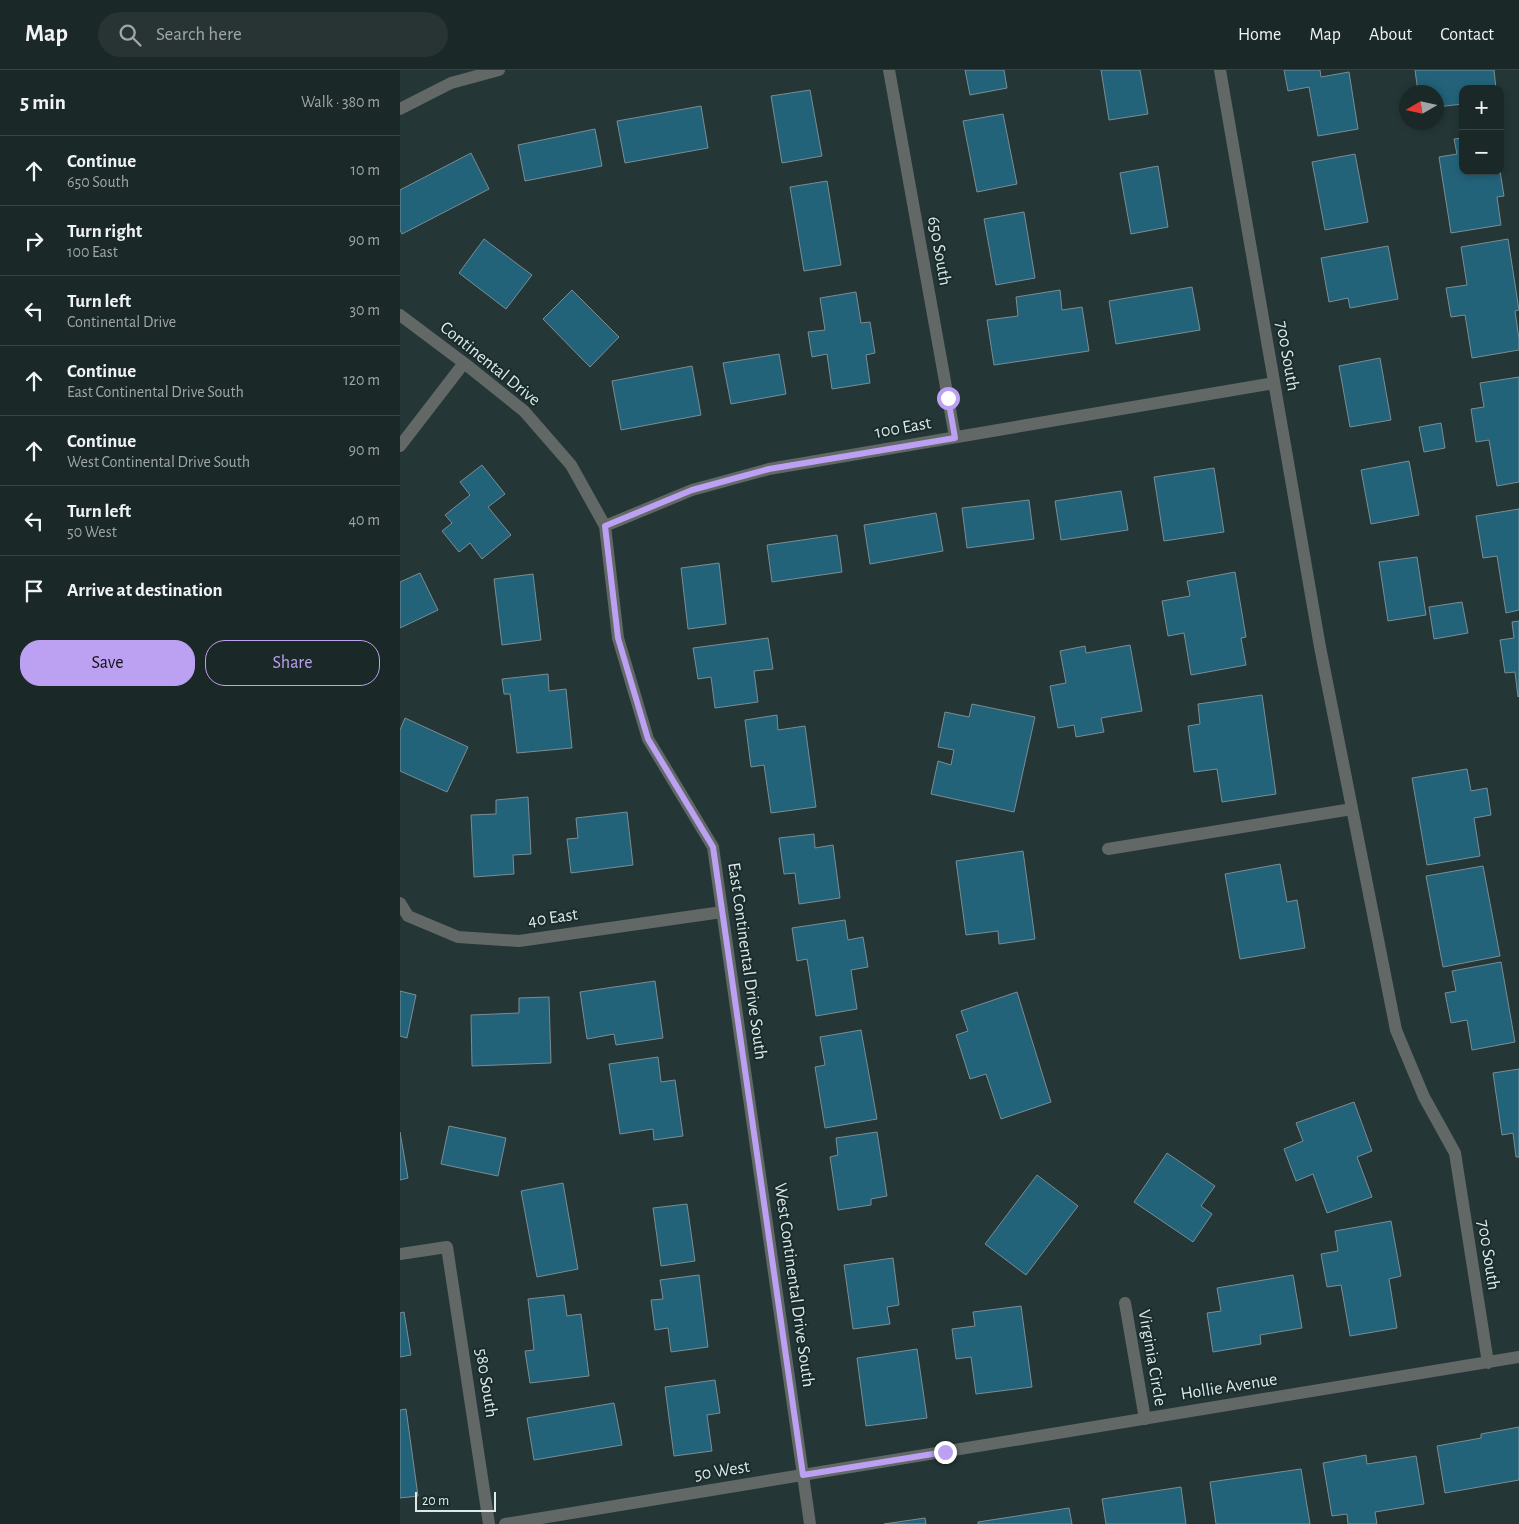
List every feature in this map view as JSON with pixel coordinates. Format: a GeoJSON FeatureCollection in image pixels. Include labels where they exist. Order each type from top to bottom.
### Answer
{"type":"FeatureCollection","features":[{"type":"Feature","properties":{"kind":"street"},"geometry":{"type":"LineString","coordinates":[[400,110],[451,83],[499,70]]}},
{"type":"Feature","properties":{"kind":"street","name":"650 South"},"geometry":{"type":"LineString","coordinates":[[889,70],[955,438]]}},
{"type":"Feature","properties":{"kind":"street","name":"700 South"},"geometry":{"type":"LineString","coordinates":[[1220,70],[1320,647],[1396,1030],[1424,1097],[1454,1153],[1488,1363]]}},
{"type":"Feature","properties":{"kind":"street","name":"Continental Drive"},"geometry":{"type":"LineString","coordinates":[[400,315],[524,411],[571,465],[605,526],[618,638]]}},
{"type":"Feature","properties":{"kind":"street"},"geometry":{"type":"LineString","coordinates":[[400,446],[464,363]]}},
{"type":"Feature","properties":{"kind":"street","name":"100 East"},"geometry":{"type":"LineString","coordinates":[[605,526],[692,490],[769,469],[1274,383]]}},
{"type":"Feature","properties":{"kind":"street","name":"East Continental Drive South"},"geometry":{"type":"LineString","coordinates":[[618,638],[648,739],[713,847],[750,1101]]}},
{"type":"Feature","properties":{"kind":"street"},"geometry":{"type":"LineString","coordinates":[[1108,849],[1352,809]]}},
{"type":"Feature","properties":{"kind":"street","name":"40 East"},"geometry":{"type":"LineString","coordinates":[[400,903],[408,916],[458,938],[519,941],[722,912]]}},
{"type":"Feature","properties":{"kind":"street","name":"West Continental Drive South"},"geometry":{"type":"LineString","coordinates":[[750,1101],[810,1524]]}},
{"type":"Feature","properties":{"kind":"street","name":"580 South"},"geometry":{"type":"LineString","coordinates":[[400,1254],[447,1247],[489,1524]]}},
{"type":"Feature","properties":{"kind":"street","name":"Virginia Circle"},"geometry":{"type":"LineString","coordinates":[[1125,1303],[1145,1419]]}},
{"type":"Feature","properties":{"kind":"street","name":"Hollie Avenue"},"geometry":{"type":"LineString","coordinates":[[945,1452],[1519,1358]]}},
{"type":"Feature","properties":{"kind":"street","name":"50 West"},"geometry":{"type":"LineString","coordinates":[[506,1524],[945,1452]]}},
{"type":"Feature","properties":{"kind":"building"},"geometry":{"type":"Polygon","coordinates":[[[965,70],[1004,70],[1007,88],[970,95],[965,70]]]}},
{"type":"Feature","properties":{"kind":"building"},"geometry":{"type":"Polygon","coordinates":[[[1101,70],[1140,70],[1148,114],[1109,120],[1101,70]]]}},
{"type":"Feature","properties":{"kind":"building"},"geometry":{"type":"Polygon","coordinates":[[[1284,70],[1320,70],[1321,77],[1349,72],[1358,129],[1318,136],[1309,87],[1288,91],[1284,70]]]}},
{"type":"Feature","properties":{"kind":"building"},"geometry":{"type":"Polygon","coordinates":[[[1415,70],[1494,70],[1496,85],[1459,85],[1459,104],[1444,106],[1444,85],[1417,85],[1415,70]]]}},
{"type":"Feature","properties":{"kind":"building"},"geometry":{"type":"Polygon","coordinates":[[[810,90],[822,156],[782,163],[771,96],[810,90]]]}},
{"type":"Feature","properties":{"kind":"building"},"geometry":{"type":"Polygon","coordinates":[[[701,106],[708,148],[625,163],[617,121],[701,106]]]}},
{"type":"Feature","properties":{"kind":"building"},"geometry":{"type":"Polygon","coordinates":[[[1003,114],[1017,184],[977,192],[963,121],[1003,114]]]}},
{"type":"Feature","properties":{"kind":"building"},"geometry":{"type":"Polygon","coordinates":[[[595,129],[602,166],[525,181],[518,145],[595,129]]]}},
{"type":"Feature","properties":{"kind":"building"},"geometry":{"type":"Polygon","coordinates":[[[1459,138],[1459,175],[1501,175],[1504,196],[1497,197],[1501,225],[1451,233],[1439,157],[1457,154],[1454,139],[1459,138]]]}},
{"type":"Feature","properties":{"kind":"building"},"geometry":{"type":"Polygon","coordinates":[[[471,153],[489,189],[402,234],[400,230],[400,190],[471,153]]]}},
{"type":"Feature","properties":{"kind":"building"},"geometry":{"type":"Polygon","coordinates":[[[1355,154],[1368,222],[1325,230],[1312,162],[1355,154]]]}},
{"type":"Feature","properties":{"kind":"building"},"geometry":{"type":"Polygon","coordinates":[[[1158,166],[1168,227],[1131,234],[1120,173],[1158,166]]]}},
{"type":"Feature","properties":{"kind":"building"},"geometry":{"type":"Polygon","coordinates":[[[827,181],[841,265],[804,271],[790,187],[827,181]]]}},
{"type":"Feature","properties":{"kind":"building"},"geometry":{"type":"Polygon","coordinates":[[[1024,212],[1035,278],[996,285],[984,219],[1024,212]]]}},
{"type":"Feature","properties":{"kind":"building"},"geometry":{"type":"Polygon","coordinates":[[[484,239],[532,275],[506,309],[459,273],[484,239]]]}},
{"type":"Feature","properties":{"kind":"building"},"geometry":{"type":"Polygon","coordinates":[[[1508,239],[1519,310],[1515,311],[1519,350],[1472,358],[1465,315],[1451,317],[1446,288],[1467,285],[1461,247],[1508,239]]]}},
{"type":"Feature","properties":{"kind":"building"},"geometry":{"type":"Polygon","coordinates":[[[1388,246],[1398,299],[1350,308],[1348,298],[1329,302],[1321,258],[1388,246]]]}},
{"type":"Feature","properties":{"kind":"building"},"geometry":{"type":"Polygon","coordinates":[[[1192,287],[1200,330],[1116,344],[1109,301],[1192,287]]]}},
{"type":"Feature","properties":{"kind":"building"},"geometry":{"type":"Polygon","coordinates":[[[572,290],[619,337],[590,367],[543,319],[572,290]]]}},
{"type":"Feature","properties":{"kind":"building"},"geometry":{"type":"Polygon","coordinates":[[[1060,290],[1062,310],[1082,307],[1089,351],[994,365],[987,320],[1018,316],[1016,297],[1060,290]]]}},
{"type":"Feature","properties":{"kind":"building"},"geometry":{"type":"Polygon","coordinates":[[[856,292],[861,323],[870,322],[875,353],[866,355],[870,383],[832,389],[827,354],[812,357],[808,332],[825,330],[820,298],[856,292]]]}},
{"type":"Feature","properties":{"kind":"building"},"geometry":{"type":"Polygon","coordinates":[[[779,354],[786,394],[731,404],[723,363],[779,354]]]}},
{"type":"Feature","properties":{"kind":"building"},"geometry":{"type":"Polygon","coordinates":[[[1380,358],[1391,420],[1350,427],[1339,366],[1380,358]]]}},
{"type":"Feature","properties":{"kind":"building"},"geometry":{"type":"Polygon","coordinates":[[[692,366],[701,415],[621,430],[612,381],[692,366]]]}},
{"type":"Feature","properties":{"kind":"building"},"geometry":{"type":"Polygon","coordinates":[[[1519,377],[1519,482],[1497,486],[1489,440],[1476,442],[1471,409],[1484,407],[1480,383],[1519,377]]]}},
{"type":"Feature","properties":{"kind":"building"},"geometry":{"type":"Polygon","coordinates":[[[1441,423],[1445,448],[1424,452],[1419,427],[1441,423]]]}},
{"type":"Feature","properties":{"kind":"building"},"geometry":{"type":"Polygon","coordinates":[[[1409,461],[1419,515],[1371,524],[1361,470],[1409,461]]]}},
{"type":"Feature","properties":{"kind":"building"},"geometry":{"type":"Polygon","coordinates":[[[482,465],[505,494],[488,507],[511,535],[482,559],[470,543],[459,552],[442,531],[452,523],[445,515],[470,495],[460,482],[482,465]]]}},
{"type":"Feature","properties":{"kind":"building"},"geometry":{"type":"Polygon","coordinates":[[[1214,468],[1224,532],[1164,541],[1154,477],[1214,468]]]}},
{"type":"Feature","properties":{"kind":"building"},"geometry":{"type":"Polygon","coordinates":[[[1121,491],[1128,530],[1061,540],[1055,501],[1121,491]]]}},
{"type":"Feature","properties":{"kind":"building"},"geometry":{"type":"Polygon","coordinates":[[[1029,500],[1034,539],[967,548],[962,508],[1029,500]]]}},
{"type":"Feature","properties":{"kind":"building"},"geometry":{"type":"Polygon","coordinates":[[[1519,509],[1519,610],[1506,613],[1497,556],[1483,558],[1476,516],[1519,509]]]}},
{"type":"Feature","properties":{"kind":"building"},"geometry":{"type":"Polygon","coordinates":[[[936,513],[943,551],[870,564],[864,525],[936,513]]]}},
{"type":"Feature","properties":{"kind":"building"},"geometry":{"type":"Polygon","coordinates":[[[837,535],[842,572],[772,582],[767,545],[837,535]]]}},
{"type":"Feature","properties":{"kind":"building"},"geometry":{"type":"Polygon","coordinates":[[[1417,557],[1426,615],[1388,621],[1379,562],[1417,557]]]}},
{"type":"Feature","properties":{"kind":"building"},"geometry":{"type":"Polygon","coordinates":[[[719,563],[726,624],[688,629],[681,568],[719,563]]]}},
{"type":"Feature","properties":{"kind":"building"},"geometry":{"type":"Polygon","coordinates":[[[1235,572],[1246,637],[1241,638],[1246,665],[1191,675],[1184,633],[1168,636],[1162,601],[1190,596],[1187,581],[1235,572]]]}},
{"type":"Feature","properties":{"kind":"building"},"geometry":{"type":"Polygon","coordinates":[[[420,573],[438,610],[400,628],[400,582],[420,573]]]}},
{"type":"Feature","properties":{"kind":"building"},"geometry":{"type":"Polygon","coordinates":[[[533,574],[541,640],[502,645],[494,579],[533,574]]]}},
{"type":"Feature","properties":{"kind":"building"},"geometry":{"type":"Polygon","coordinates":[[[1462,602],[1468,633],[1434,639],[1429,607],[1462,602]]]}},
{"type":"Feature","properties":{"kind":"building"},"geometry":{"type":"Polygon","coordinates":[[[1519,621],[1518,697],[1515,672],[1505,673],[1500,640],[1514,638],[1512,622],[1519,621]]]}},
{"type":"Feature","properties":{"kind":"building"},"geometry":{"type":"Polygon","coordinates":[[[768,638],[773,669],[754,671],[758,702],[715,708],[711,677],[698,679],[693,648],[768,638]]]}},
{"type":"Feature","properties":{"kind":"building"},"geometry":{"type":"Polygon","coordinates":[[[1130,645],[1142,711],[1101,718],[1104,732],[1076,737],[1074,725],[1058,728],[1050,686],[1066,683],[1060,651],[1085,646],[1086,653],[1130,645]]]}},
{"type":"Feature","properties":{"kind":"building"},"geometry":{"type":"Polygon","coordinates":[[[548,674],[549,691],[566,689],[572,748],[517,753],[510,694],[504,694],[502,679],[548,674]]]}},
{"type":"Feature","properties":{"kind":"building"},"geometry":{"type":"Polygon","coordinates":[[[1262,695],[1276,794],[1222,802],[1217,769],[1194,772],[1188,726],[1200,724],[1198,704],[1262,695]]]}},
{"type":"Feature","properties":{"kind":"building"},"geometry":{"type":"Polygon","coordinates":[[[972,704],[1035,717],[1014,812],[931,794],[938,761],[951,765],[954,750],[938,747],[945,712],[969,717],[972,704]]]}},
{"type":"Feature","properties":{"kind":"building"},"geometry":{"type":"Polygon","coordinates":[[[777,715],[778,730],[805,726],[816,807],[771,813],[764,765],[751,767],[745,720],[777,715]]]}},
{"type":"Feature","properties":{"kind":"building"},"geometry":{"type":"Polygon","coordinates":[[[405,718],[468,747],[447,792],[400,771],[400,730],[405,718]]]}},
{"type":"Feature","properties":{"kind":"building"},"geometry":{"type":"Polygon","coordinates":[[[1467,769],[1471,791],[1487,788],[1491,815],[1474,818],[1480,856],[1427,865],[1412,778],[1467,769]]]}},
{"type":"Feature","properties":{"kind":"building"},"geometry":{"type":"Polygon","coordinates":[[[528,797],[531,854],[513,855],[514,874],[474,877],[471,815],[496,814],[496,800],[528,797]]]}},
{"type":"Feature","properties":{"kind":"building"},"geometry":{"type":"Polygon","coordinates":[[[627,812],[633,865],[571,873],[567,839],[578,838],[576,818],[627,812]]]}},
{"type":"Feature","properties":{"kind":"building"},"geometry":{"type":"Polygon","coordinates":[[[814,834],[815,848],[833,845],[840,898],[799,904],[795,873],[784,874],[779,838],[814,834]]]}},
{"type":"Feature","properties":{"kind":"building"},"geometry":{"type":"Polygon","coordinates":[[[1023,851],[1035,939],[999,944],[998,931],[966,935],[956,861],[1023,851]]]}},
{"type":"Feature","properties":{"kind":"building"},"geometry":{"type":"Polygon","coordinates":[[[1280,864],[1287,902],[1297,900],[1305,948],[1240,959],[1225,874],[1280,864]]]}},
{"type":"Feature","properties":{"kind":"building"},"geometry":{"type":"Polygon","coordinates":[[[1483,866],[1500,956],[1443,967],[1426,876],[1483,866]]]}},
{"type":"Feature","properties":{"kind":"building"},"geometry":{"type":"Polygon","coordinates":[[[845,920],[848,940],[863,937],[868,967],[851,970],[857,1009],[816,1016],[807,959],[797,961],[792,928],[845,920]]]}},
{"type":"Feature","properties":{"kind":"building"},"geometry":{"type":"Polygon","coordinates":[[[1501,962],[1515,1042],[1472,1050],[1467,1020],[1451,1023],[1445,993],[1456,991],[1452,971],[1501,962]]]}},
{"type":"Feature","properties":{"kind":"building"},"geometry":{"type":"Polygon","coordinates":[[[655,981],[663,1038],[616,1045],[614,1034],[587,1039],[580,992],[655,981]]]}},
{"type":"Feature","properties":{"kind":"building"},"geometry":{"type":"Polygon","coordinates":[[[400,991],[416,995],[407,1038],[400,1036],[400,991]]]}},
{"type":"Feature","properties":{"kind":"building"},"geometry":{"type":"Polygon","coordinates":[[[1017,992],[1051,1102],[1001,1119],[986,1074],[970,1079],[956,1035],[968,1031],[961,1011],[1017,992]]]}},
{"type":"Feature","properties":{"kind":"building"},"geometry":{"type":"Polygon","coordinates":[[[549,997],[551,1063],[472,1066],[471,1015],[519,1013],[519,998],[549,997]]]}},
{"type":"Feature","properties":{"kind":"building"},"geometry":{"type":"Polygon","coordinates":[[[861,1030],[877,1119],[825,1128],[815,1067],[825,1065],[820,1037],[861,1030]]]}},
{"type":"Feature","properties":{"kind":"building"},"geometry":{"type":"Polygon","coordinates":[[[658,1057],[661,1082],[675,1080],[683,1136],[654,1140],[653,1129],[620,1134],[609,1064],[658,1057]]]}},
{"type":"Feature","properties":{"kind":"building"},"geometry":{"type":"Polygon","coordinates":[[[1519,1069],[1519,1157],[1516,1157],[1513,1133],[1502,1135],[1493,1073],[1519,1069]]]}},
{"type":"Feature","properties":{"kind":"building"},"geometry":{"type":"Polygon","coordinates":[[[1354,1102],[1372,1151],[1357,1157],[1372,1197],[1327,1213],[1313,1174],[1296,1181],[1284,1149],[1303,1141],[1296,1123],[1354,1102]]]}},
{"type":"Feature","properties":{"kind":"building"},"geometry":{"type":"Polygon","coordinates":[[[449,1126],[506,1138],[498,1176],[441,1164],[449,1126]]]}},
{"type":"Feature","properties":{"kind":"building"},"geometry":{"type":"Polygon","coordinates":[[[400,1132],[408,1178],[400,1180],[400,1132]]]}},
{"type":"Feature","properties":{"kind":"building"},"geometry":{"type":"Polygon","coordinates":[[[877,1132],[887,1196],[871,1199],[871,1205],[838,1210],[830,1157],[838,1155],[836,1138],[877,1132]]]}},
{"type":"Feature","properties":{"kind":"building"},"geometry":{"type":"Polygon","coordinates":[[[1167,1153],[1215,1186],[1201,1206],[1212,1214],[1193,1242],[1134,1202],[1167,1153]]]}},
{"type":"Feature","properties":{"kind":"building"},"geometry":{"type":"Polygon","coordinates":[[[1037,1175],[1078,1206],[1026,1275],[985,1244],[1037,1175]]]}},
{"type":"Feature","properties":{"kind":"building"},"geometry":{"type":"Polygon","coordinates":[[[563,1183],[578,1269],[537,1277],[521,1191],[563,1183]]]}},
{"type":"Feature","properties":{"kind":"building"},"geometry":{"type":"Polygon","coordinates":[[[687,1204],[695,1261],[661,1266],[653,1208],[687,1204]]]}},
{"type":"Feature","properties":{"kind":"building"},"geometry":{"type":"Polygon","coordinates":[[[1391,1221],[1401,1276],[1389,1279],[1397,1328],[1350,1336],[1341,1285],[1327,1287],[1321,1254],[1338,1251],[1335,1231],[1391,1221]]]}},
{"type":"Feature","properties":{"kind":"building"},"geometry":{"type":"Polygon","coordinates":[[[893,1258],[899,1305],[887,1307],[890,1324],[853,1329],[844,1265],[893,1258]]]}},
{"type":"Feature","properties":{"kind":"building"},"geometry":{"type":"Polygon","coordinates":[[[699,1275],[708,1347],[671,1352],[668,1328],[655,1330],[651,1300],[663,1299],[660,1280],[699,1275]]]}},
{"type":"Feature","properties":{"kind":"building"},"geometry":{"type":"Polygon","coordinates":[[[1293,1275],[1302,1328],[1260,1335],[1261,1344],[1213,1352],[1207,1313],[1221,1311],[1217,1288],[1293,1275]]]}},
{"type":"Feature","properties":{"kind":"building"},"geometry":{"type":"Polygon","coordinates":[[[564,1295],[567,1316],[581,1314],[589,1376],[530,1383],[525,1351],[534,1350],[528,1299],[564,1295]]]}},
{"type":"Feature","properties":{"kind":"building"},"geometry":{"type":"Polygon","coordinates":[[[1021,1306],[1032,1387],[976,1394],[971,1357],[956,1359],[952,1329],[975,1326],[973,1312],[1021,1306]]]}},
{"type":"Feature","properties":{"kind":"building"},"geometry":{"type":"Polygon","coordinates":[[[404,1312],[411,1355],[400,1357],[400,1313],[404,1312]]]}},
{"type":"Feature","properties":{"kind":"building"},"geometry":{"type":"Polygon","coordinates":[[[917,1349],[927,1418],[866,1426],[857,1358],[917,1349]]]}},
{"type":"Feature","properties":{"kind":"building"},"geometry":{"type":"Polygon","coordinates":[[[715,1380],[720,1413],[707,1415],[712,1451],[674,1456],[665,1387],[715,1380]]]}},
{"type":"Feature","properties":{"kind":"building"},"geometry":{"type":"Polygon","coordinates":[[[614,1403],[622,1445],[534,1460],[527,1418],[614,1403]]]}},
{"type":"Feature","properties":{"kind":"building"},"geometry":{"type":"Polygon","coordinates":[[[406,1409],[418,1496],[400,1498],[400,1410],[406,1409]]]}},
{"type":"Feature","properties":{"kind":"building"},"geometry":{"type":"Polygon","coordinates":[[[1519,1427],[1519,1480],[1445,1493],[1437,1446],[1481,1438],[1481,1434],[1519,1427]]]}},
{"type":"Feature","properties":{"kind":"building"},"geometry":{"type":"Polygon","coordinates":[[[1366,1455],[1367,1464],[1416,1456],[1424,1504],[1375,1512],[1377,1524],[1348,1524],[1347,1514],[1332,1516],[1323,1463],[1366,1455]]]}},
{"type":"Feature","properties":{"kind":"building"},"geometry":{"type":"Polygon","coordinates":[[[1301,1469],[1310,1524],[1216,1524],[1210,1482],[1301,1469]]]}},
{"type":"Feature","properties":{"kind":"building"},"geometry":{"type":"Polygon","coordinates":[[[1181,1487],[1186,1524],[1106,1524],[1102,1499],[1181,1487]]]}},
{"type":"Feature","properties":{"kind":"building"},"geometry":{"type":"Polygon","coordinates":[[[1069,1508],[1072,1524],[978,1524],[978,1522],[1069,1508]]]}},
{"type":"Feature","properties":{"kind":"building"},"geometry":{"type":"Polygon","coordinates":[[[925,1518],[926,1524],[884,1524],[925,1518]]]}},
{"type":"Feature","properties":{"kind":"route"},"geometry":{"type":"LineString","coordinates":[[945,1452],[803,1475],[713,847],[648,739],[618,638],[605,526],[692,490],[769,469],[955,438],[948,398]]}}]}
